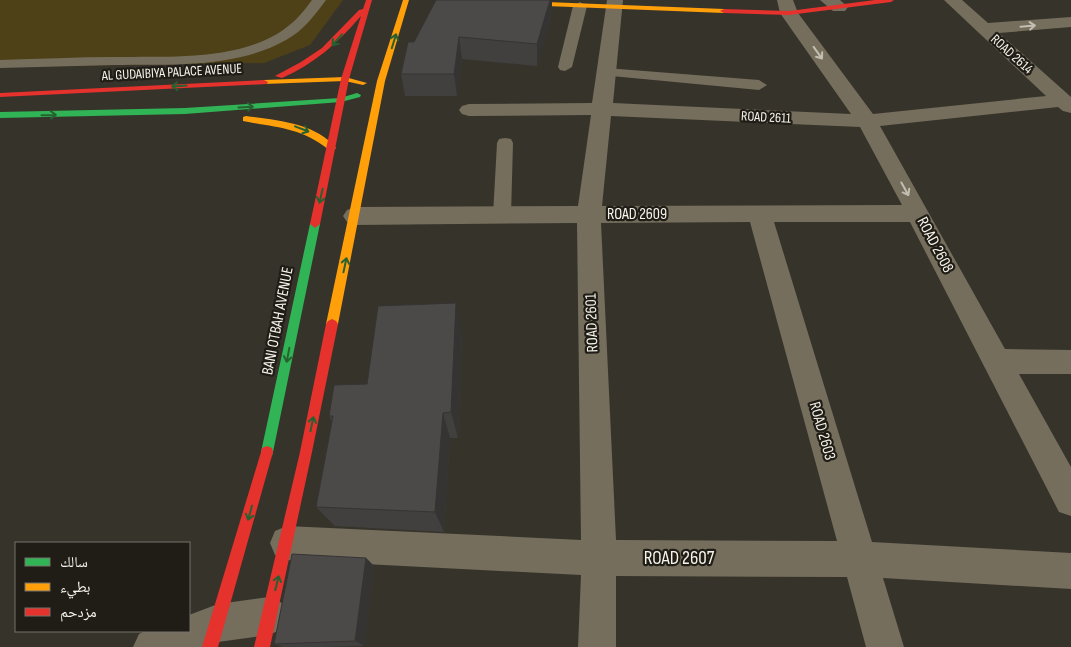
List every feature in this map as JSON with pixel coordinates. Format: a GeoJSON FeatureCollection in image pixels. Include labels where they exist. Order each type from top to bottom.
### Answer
{"type":"FeatureCollection","features":[{"type":"Feature","properties":{"kind":"main road"},"geometry":{"type":"LineString","coordinates":[[266,632],[287,543],[355,216],[379,85],[406,0]]}},
{"type":"Feature","properties":{"kind":"main road"},"geometry":{"type":"LineString","coordinates":[[444,0],[580,6],[615,4],[787,7],[891,0]]}},
{"type":"Feature","properties":{"kind":"main road"},"geometry":{"type":"LineString","coordinates":[[263,82],[296,70],[327,51],[369,1]]}},
{"type":"Feature","properties":{"kind":"main road","name":"BANI OTBAH AVENUE"},"geometry":{"type":"LineString","coordinates":[[214,635],[270,443],[345,80],[369,1]]}},
{"type":"Feature","properties":{"kind":"main road","name":"AL GUDAIBIYA PALACE AVENUE"},"geometry":{"type":"LineString","coordinates":[[0,95],[263,82],[345,80],[379,85]]}},
{"type":"Feature","properties":{"kind":"main road"},"geometry":{"type":"LineString","coordinates":[[0,115],[185,111],[341,100],[379,85]]}},
{"type":"Feature","properties":{"kind":"main road"},"geometry":{"type":"LineString","coordinates":[[185,111],[296,127],[323,139],[332,148]]}},
{"type":"Feature","properties":{"kind":"street","name":"ROAD 2614"},"geometry":{"type":"LineString","coordinates":[[952,0],[1066,104]]}},
{"type":"Feature","properties":{"kind":"street","name":"ROAD 2601"},"geometry":{"type":"LineString","coordinates":[[597,647],[599,558],[589,215],[615,4]]}},
{"type":"Feature","properties":{"kind":"street","name":"ROAD 2608"},"geometry":{"type":"LineString","coordinates":[[787,7],[867,122],[918,213],[1071,500]]}},
{"type":"Feature","properties":{"kind":"street"},"geometry":{"type":"LineString","coordinates":[[984,29],[1071,22]]}},
{"type":"Feature","properties":{"kind":"street","name":"ROAD 2611"},"geometry":{"type":"LineString","coordinates":[[469,110],[601,108],[867,122],[1066,104]]}},
{"type":"Feature","properties":{"kind":"street","name":"ROAD 2609"},"geometry":{"type":"LineString","coordinates":[[355,216],[918,213]]}},
{"type":"Feature","properties":{"kind":"street","name":"ROAD 2603"},"geometry":{"type":"LineString","coordinates":[[760,214],[885,647]]}},
{"type":"Feature","properties":{"kind":"street"},"geometry":{"type":"LineString","coordinates":[[996,361],[1071,362]]}},
{"type":"Feature","properties":{"kind":"street","name":"ROAD 2607"},"geometry":{"type":"LineString","coordinates":[[287,543],[599,558],[860,560],[1071,571]]}},
{"type":"Feature","properties":{"kind":"street"},"geometry":{"type":"LineString","coordinates":[[152,647],[214,635],[266,632]]}},
{"type":"Feature","properties":{"kind":"lane"},"geometry":{"type":"LineString","coordinates":[[0,64],[152,61],[227,55],[270,43],[304,20],[319,0]]}},
{"type":"Feature","properties":{"kind":"lane"},"geometry":{"type":"LineString","coordinates":[[565,67],[580,6]]}},
{"type":"Feature","properties":{"kind":"lane"},"geometry":{"type":"LineString","coordinates":[[606,72],[759,85]]}},
{"type":"Feature","properties":{"kind":"lane"},"geometry":{"type":"LineString","coordinates":[[502,215],[505,143]]}},
{"type":"Feature","properties":{"kind":"shaded area"},"geometry":{"type":"Polygon","coordinates":[[[0,0],[343,0],[310,45],[264,63],[0,67],[0,0]]]}},
{"type":"Feature","properties":{"kind":"building"},"geometry":{"type":"Polygon","coordinates":[[[436,0],[550,0],[537,44],[459,37],[454,74],[401,74],[408,42],[414,42],[436,0]]]}},
{"type":"Feature","properties":{"kind":"building"},"geometry":{"type":"Polygon","coordinates":[[[456,303],[451,412],[443,413],[435,512],[316,507],[333,416],[329,416],[334,385],[367,384],[378,306],[456,303]]]}},
{"type":"Feature","properties":{"kind":"building"},"geometry":{"type":"Polygon","coordinates":[[[292,554],[366,558],[355,641],[274,644],[292,554]]]}},
{"type":"Feature","properties":{"kind":"traffic: fast"},"geometry":{"type":"LineString","coordinates":[[0,115],[185,111],[341,100],[357,95]]}},
{"type":"Feature","properties":{"kind":"traffic: fast"},"geometry":{"type":"LineString","coordinates":[[267,452],[315,224]]}},
{"type":"Feature","properties":{"kind":"traffic: slow"},"geometry":{"type":"LineString","coordinates":[[332,324],[381,81],[406,0]]}},
{"type":"Feature","properties":{"kind":"traffic: slow"},"geometry":{"type":"LineString","coordinates":[[444,0],[724,11]]}},
{"type":"Feature","properties":{"kind":"traffic: slow"},"geometry":{"type":"LineString","coordinates":[[264,82],[345,79],[363,83]]}},
{"type":"Feature","properties":{"kind":"traffic: slow"},"geometry":{"type":"LineString","coordinates":[[246,119],[281,124],[302,130],[332,148]]}},
{"type":"Feature","properties":{"kind":"traffic: jam"},"geometry":{"type":"LineString","coordinates":[[315,224],[345,79],[369,0]]}},
{"type":"Feature","properties":{"kind":"traffic: jam"},"geometry":{"type":"LineString","coordinates":[[724,11],[789,13],[891,0]]}},
{"type":"Feature","properties":{"kind":"traffic: jam"},"geometry":{"type":"LineString","coordinates":[[279,76],[314,57],[334,41],[361,11]]}},
{"type":"Feature","properties":{"kind":"traffic: jam"},"geometry":{"type":"LineString","coordinates":[[0,95],[264,82]]}},
{"type":"Feature","properties":{"kind":"traffic: jam"},"geometry":{"type":"LineString","coordinates":[[262,647],[306,452],[332,324]]}},
{"type":"Feature","properties":{"kind":"traffic: jam"},"geometry":{"type":"LineString","coordinates":[[210,647],[267,452]]}}]}
